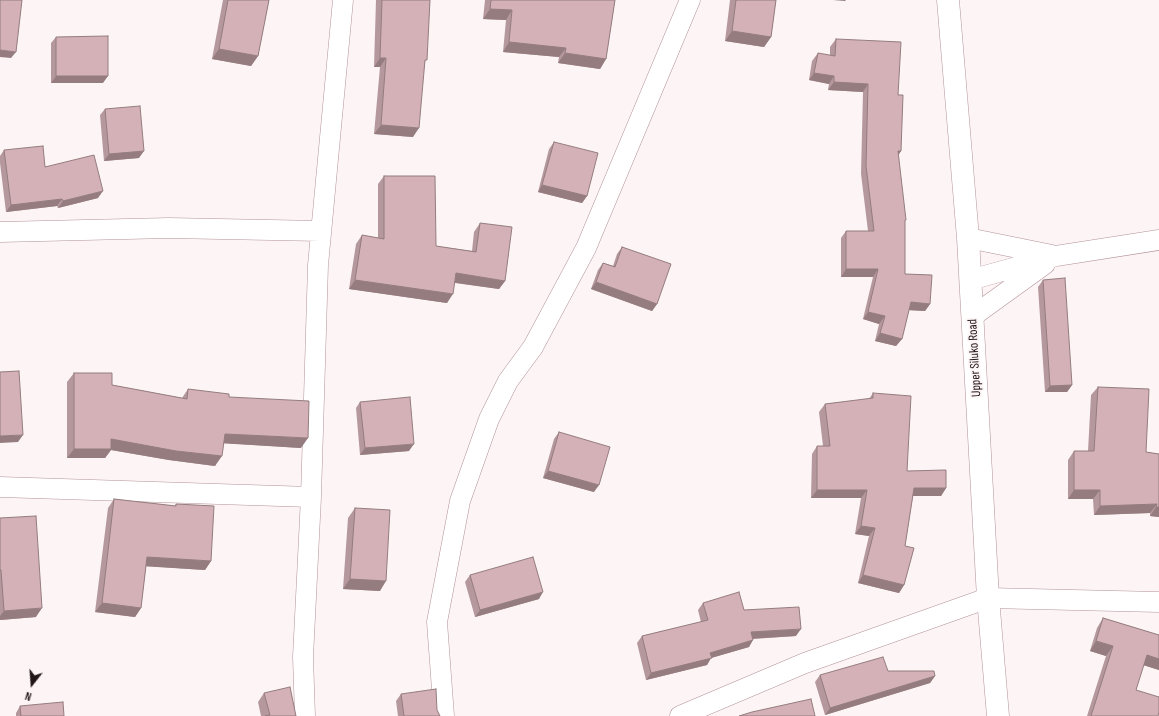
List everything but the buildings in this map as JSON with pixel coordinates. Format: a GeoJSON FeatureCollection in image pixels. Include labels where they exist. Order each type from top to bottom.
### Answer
{"type":"FeatureCollection","features":[{"type":"Feature","properties":{"kind":"main road","name":"Upper Siluko Road"},"geometry":{"type":"LineString","coordinates":[[948,0],[968,238],[988,598],[998,716]]}},
{"type":"Feature","properties":{"kind":"street"},"geometry":{"type":"LineString","coordinates":[[305,716],[303,657],[311,497],[318,265],[343,0]]}},
{"type":"Feature","properties":{"kind":"street"},"geometry":{"type":"LineString","coordinates":[[444,716],[437,622],[460,501],[489,419],[508,382],[533,347],[586,248],[690,0]]}},
{"type":"Feature","properties":{"kind":"street"},"geometry":{"type":"LineString","coordinates":[[0,232],[169,228],[321,231]]}},
{"type":"Feature","properties":{"kind":"street"},"geometry":{"type":"LineString","coordinates":[[968,238],[1056,256]]}},
{"type":"Feature","properties":{"kind":"street"},"geometry":{"type":"LineString","coordinates":[[970,280],[1056,256],[1159,240]]}},
{"type":"Feature","properties":{"kind":"street"},"geometry":{"type":"LineString","coordinates":[[973,316],[1056,256]]}},
{"type":"Feature","properties":{"kind":"street"},"geometry":{"type":"LineString","coordinates":[[0,487],[311,497]]}},
{"type":"Feature","properties":{"kind":"street"},"geometry":{"type":"LineString","coordinates":[[680,716],[805,663],[988,598],[1159,602]]}}]}
